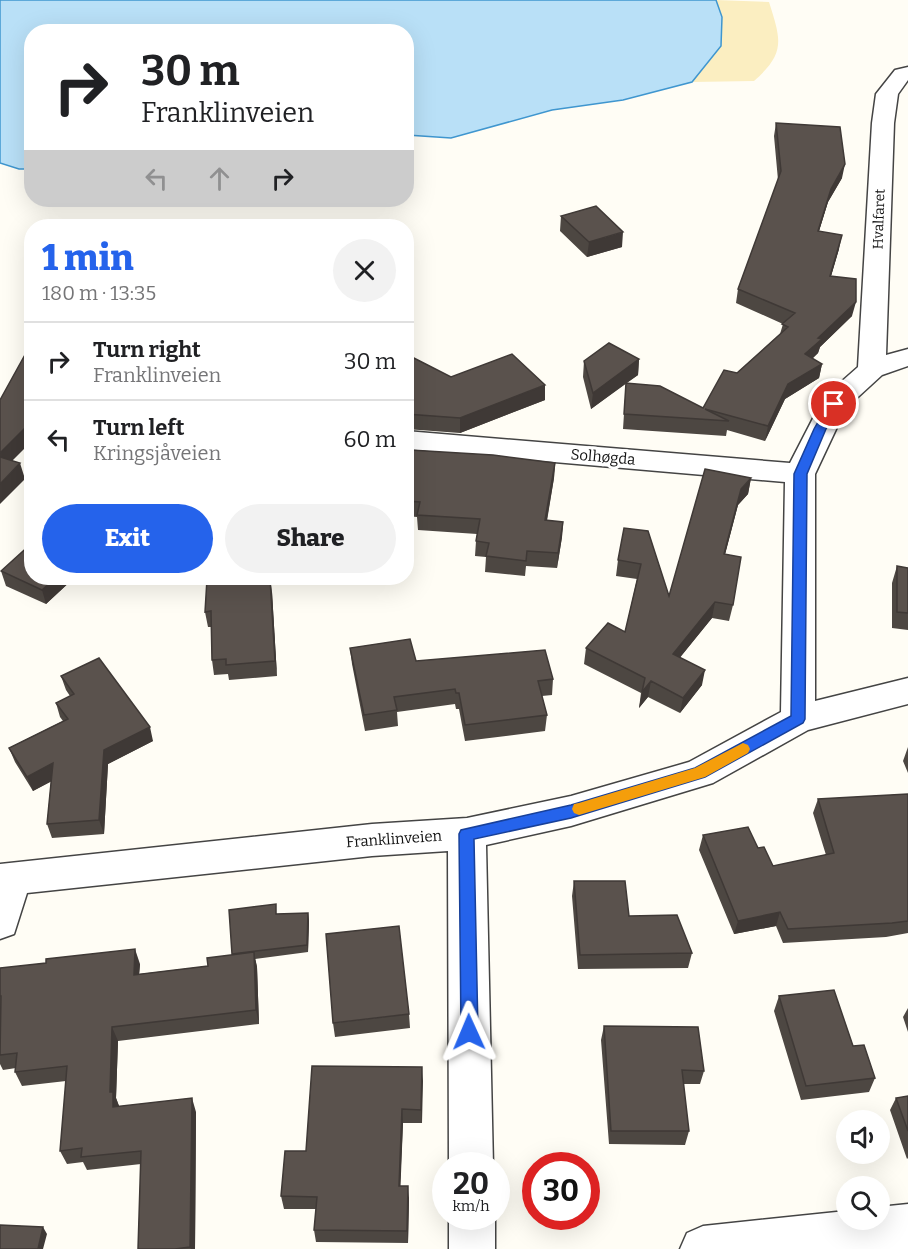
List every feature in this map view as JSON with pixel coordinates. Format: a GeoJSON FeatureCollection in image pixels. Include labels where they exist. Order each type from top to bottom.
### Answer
{"type":"FeatureCollection","features":[{"type":"Feature","properties":{"kind":"street","name":"Hvalfaret"},"geometry":{"type":"LineString","coordinates":[[872,369],[883,123],[887,94],[905,74]]}},
{"type":"Feature","properties":{"kind":"street"},"geometry":{"type":"LineString","coordinates":[[798,719],[800,474],[834,404],[872,369],[908,357]]}},
{"type":"Feature","properties":{"kind":"street","name":"Solhøgda"},"geometry":{"type":"LineString","coordinates":[[414,441],[800,474]]}},
{"type":"Feature","properties":{"kind":"street","name":"Franklinveien"},"geometry":{"type":"LineString","coordinates":[[6,879],[372,840],[467,834],[571,811],[700,773],[798,719],[908,691]]}},
{"type":"Feature","properties":{"kind":"street"},"geometry":{"type":"LineString","coordinates":[[467,834],[471,1152]]}},
{"type":"Feature","properties":{"kind":"street"},"geometry":{"type":"LineString","coordinates":[[0,922],[6,879]]}},
{"type":"Feature","properties":{"kind":"street"},"geometry":{"type":"LineString","coordinates":[[703,1249],[908,1227]]}},
{"type":"Feature","properties":{"kind":"street"},"geometry":{"type":"LineString","coordinates":[[472,1230],[472,1249]]}},
{"type":"Feature","properties":{"kind":"sand"},"geometry":{"type":"Polygon","coordinates":[[[716,0],[769,2],[776,26],[778,45],[772,62],[754,81],[692,82],[719,45],[722,27],[716,0]]]}},
{"type":"Feature","properties":{"kind":"water"},"geometry":{"type":"Polygon","coordinates":[[[0,0],[716,0],[722,17],[721,46],[692,82],[623,100],[552,110],[451,138],[414,135],[414,24],[24,24],[24,169],[0,163],[0,0]]]}},
{"type":"Feature","properties":{"kind":"building"},"geometry":{"type":"Polygon","coordinates":[[[776,123],[840,127],[845,164],[831,189],[818,231],[842,235],[830,276],[856,279],[856,302],[818,338],[822,339],[805,354],[822,364],[788,384],[768,426],[705,409],[729,421],[624,414],[626,383],[660,386],[703,408],[724,370],[737,373],[788,327],[782,324],[795,313],[738,289],[781,171],[776,123]]]}},
{"type":"Feature","properties":{"kind":"building"},"geometry":{"type":"Polygon","coordinates":[[[596,206],[623,232],[589,242],[561,216],[596,206]]]}},
{"type":"Feature","properties":{"kind":"building"},"geometry":{"type":"Polygon","coordinates":[[[609,343],[639,359],[593,393],[584,361],[609,343]]]}},
{"type":"Feature","properties":{"kind":"building"},"geometry":{"type":"Polygon","coordinates":[[[512,354],[545,385],[460,418],[414,415],[414,358],[451,377],[512,354]]]}},
{"type":"Feature","properties":{"kind":"building"},"geometry":{"type":"Polygon","coordinates":[[[24,356],[24,429],[0,453],[0,400],[24,356]]]}},
{"type":"Feature","properties":{"kind":"building"},"geometry":{"type":"Polygon","coordinates":[[[414,450],[493,455],[555,463],[545,520],[563,522],[558,553],[527,551],[526,561],[486,556],[489,543],[476,541],[480,519],[417,515],[420,502],[414,502],[414,450]]]}},
{"type":"Feature","properties":{"kind":"building"},"geometry":{"type":"Polygon","coordinates":[[[0,457],[20,463],[0,484],[0,457]]]}},
{"type":"Feature","properties":{"kind":"building"},"geometry":{"type":"Polygon","coordinates":[[[705,469],[751,478],[741,489],[724,554],[741,557],[733,605],[715,602],[673,654],[705,670],[683,698],[651,681],[642,692],[645,678],[586,648],[608,623],[625,632],[641,564],[618,560],[624,528],[648,531],[669,596],[705,469]]]}},
{"type":"Feature","properties":{"kind":"building"},"geometry":{"type":"Polygon","coordinates":[[[24,550],[24,582],[1,571],[24,550]]]}},
{"type":"Feature","properties":{"kind":"building"},"geometry":{"type":"Polygon","coordinates":[[[897,566],[908,568],[908,613],[897,612],[897,566]]]}},
{"type":"Feature","properties":{"kind":"building"},"geometry":{"type":"Polygon","coordinates":[[[31,585],[47,585],[42,590],[31,585]]]}},
{"type":"Feature","properties":{"kind":"building"},"geometry":{"type":"Polygon","coordinates":[[[207,585],[270,585],[275,661],[226,665],[226,659],[212,660],[211,611],[205,612],[207,585]]]}},
{"type":"Feature","properties":{"kind":"building"},"geometry":{"type":"Polygon","coordinates":[[[410,639],[416,661],[545,650],[553,679],[538,681],[547,715],[465,725],[459,693],[456,693],[455,689],[394,697],[397,710],[364,715],[350,648],[410,639]]]}},
{"type":"Feature","properties":{"kind":"building"},"geometry":{"type":"Polygon","coordinates":[[[99,658],[150,727],[104,750],[99,820],[47,824],[53,763],[27,777],[9,748],[68,719],[56,703],[74,694],[61,676],[99,658]]]}},
{"type":"Feature","properties":{"kind":"building"},"geometry":{"type":"Polygon","coordinates":[[[908,794],[908,921],[788,929],[780,912],[738,921],[703,835],[748,827],[758,848],[764,847],[773,866],[834,853],[818,799],[908,794]]]}},
{"type":"Feature","properties":{"kind":"building"},"geometry":{"type":"Polygon","coordinates":[[[574,881],[625,881],[629,916],[677,915],[692,953],[580,955],[574,881]]]}},
{"type":"Feature","properties":{"kind":"building"},"geometry":{"type":"Polygon","coordinates":[[[276,904],[276,914],[308,913],[307,945],[232,954],[229,910],[276,904]]]}},
{"type":"Feature","properties":{"kind":"building"},"geometry":{"type":"Polygon","coordinates":[[[399,926],[409,1014],[333,1023],[326,934],[399,926]]]}},
{"type":"Feature","properties":{"kind":"building"},"geometry":{"type":"Polygon","coordinates":[[[135,949],[134,975],[208,966],[207,958],[254,952],[256,1010],[112,1027],[110,1092],[113,1092],[113,1107],[192,1098],[190,1247],[138,1249],[141,1151],[81,1157],[82,1148],[60,1151],[67,1066],[15,1072],[17,1053],[0,1055],[0,968],[46,963],[46,959],[135,949]]]}},
{"type":"Feature","properties":{"kind":"building"},"geometry":{"type":"Polygon","coordinates":[[[834,990],[853,1046],[864,1045],[875,1078],[806,1086],[779,996],[834,990]]]}},
{"type":"Feature","properties":{"kind":"building"},"geometry":{"type":"Polygon","coordinates":[[[604,1026],[698,1027],[704,1071],[682,1070],[689,1131],[611,1131],[604,1026]]]}},
{"type":"Feature","properties":{"kind":"building"},"geometry":{"type":"Polygon","coordinates":[[[312,1066],[422,1067],[421,1110],[402,1109],[399,1186],[408,1186],[407,1231],[314,1230],[317,1197],[281,1196],[285,1151],[306,1151],[312,1066]]]}},
{"type":"Feature","properties":{"kind":"building"},"geometry":{"type":"Polygon","coordinates":[[[908,1096],[908,1131],[896,1098],[908,1096]]]}},
{"type":"Feature","properties":{"kind":"building"},"geometry":{"type":"Polygon","coordinates":[[[0,1225],[43,1227],[38,1249],[0,1249],[0,1225]]]}},
{"type":"Feature","properties":{"kind":"slow traffic"},"geometry":{"type":"LineString","coordinates":[[579,809],[700,773],[743,749]]}},
{"type":"Feature","properties":{"kind":"route"},"geometry":{"type":"LineString","coordinates":[[469,1032],[467,834],[571,811],[700,773],[798,719],[800,474],[834,404]]}}]}
